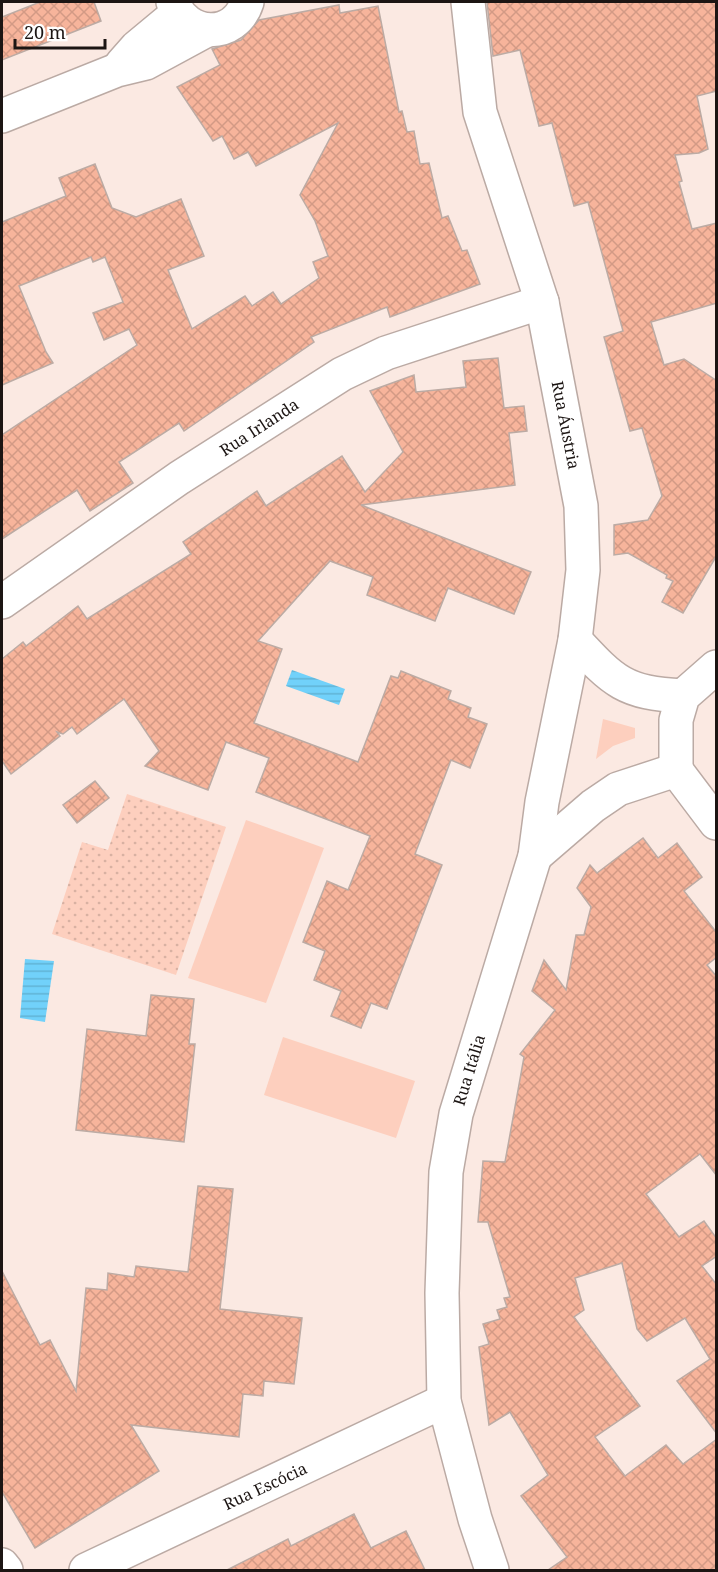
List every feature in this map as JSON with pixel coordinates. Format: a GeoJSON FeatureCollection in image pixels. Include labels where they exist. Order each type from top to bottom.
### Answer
{"type":"FeatureCollection","features":[{"type":"Feature","properties":{"kind":"street"},"geometry":{"type":"LineString","coordinates":[[117,70],[174,5],[196,28],[267,2]]}},
{"type":"Feature","properties":{"kind":"street","name":"Rua Áustria"},"geometry":{"type":"LineString","coordinates":[[465,7],[480,112],[542,302],[581,506],[583,570],[575,640],[542,802],[535,856]]}},
{"type":"Feature","properties":{"kind":"street"},"geometry":{"type":"LineString","coordinates":[[2,116],[117,70],[146,63],[231,17]]}},
{"type":"Feature","properties":{"kind":"street","name":"Rua Irlanda"},"geometry":{"type":"LineString","coordinates":[[2,602],[179,478],[342,374],[386,353],[542,302]]}},
{"type":"Feature","properties":{"kind":"street"},"geometry":{"type":"LineString","coordinates":[[575,640],[609,676],[628,687],[650,695],[683,696]]}},
{"type":"Feature","properties":{"kind":"street"},"geometry":{"type":"LineString","coordinates":[[717,668],[683,696],[676,720],[676,770],[717,823]]}},
{"type":"Feature","properties":{"kind":"street"},"geometry":{"type":"LineString","coordinates":[[535,856],[593,806],[618,789],[676,770]]}},
{"type":"Feature","properties":{"kind":"street","name":"Rua Itália"},"geometry":{"type":"LineString","coordinates":[[492,1570],[475,1519],[444,1401],[442,1293],[446,1172],[456,1114],[535,856]]}},
{"type":"Feature","properties":{"kind":"street","name":"Rua Escócia"},"geometry":{"type":"LineString","coordinates":[[86,1570],[444,1401]]}},
{"type":"Feature","properties":{"kind":"street"},"geometry":{"type":"LineString","coordinates":[[2,1565],[6,1570]]}},
{"type":"Feature","properties":{"kind":"shaded area"},"geometry":{"type":"Polygon","coordinates":[[[603,719],[635,728],[635,738],[613,746],[596,759],[603,719]]]}},
{"type":"Feature","properties":{"kind":"shaded area"},"geometry":{"type":"Polygon","coordinates":[[[127,794],[226,827],[176,975],[52,934],[82,842],[108,850],[127,794]]]}},
{"type":"Feature","properties":{"kind":"shaded area"},"geometry":{"type":"Polygon","coordinates":[[[246,820],[324,848],[266,1003],[188,978],[246,820]]]}},
{"type":"Feature","properties":{"kind":"shaded area"},"geometry":{"type":"Polygon","coordinates":[[[283,1037],[415,1081],[396,1138],[264,1095],[283,1037]]]}},
{"type":"Feature","properties":{"kind":"water"},"geometry":{"type":"Polygon","coordinates":[[[292,670],[345,689],[339,705],[286,686],[292,670]]]}},
{"type":"Feature","properties":{"kind":"water"},"geometry":{"type":"Polygon","coordinates":[[[25,959],[54,961],[45,1022],[20,1018],[25,959]]]}},
{"type":"Feature","properties":{"kind":"building"},"geometry":{"type":"Polygon","coordinates":[[[40,2],[94,2],[101,21],[2,60],[2,17],[40,2]]]}},
{"type":"Feature","properties":{"kind":"building"},"geometry":{"type":"Polygon","coordinates":[[[487,2],[717,2],[717,91],[697,96],[708,149],[699,153],[675,155],[682,181],[679,182],[692,229],[717,223],[717,303],[651,322],[664,365],[684,359],[717,381],[717,555],[683,613],[662,602],[673,581],[666,578],[667,575],[628,553],[614,555],[614,525],[648,520],[662,496],[642,428],[630,431],[604,337],[623,331],[588,202],[574,206],[552,123],[539,126],[520,50],[493,56],[487,2]]]}},
{"type":"Feature","properties":{"kind":"building"},"geometry":{"type":"Polygon","coordinates":[[[339,5],[340,13],[378,6],[399,112],[402,111],[407,132],[414,131],[420,164],[429,163],[442,218],[448,216],[462,251],[467,250],[480,284],[390,317],[387,307],[311,337],[314,342],[184,431],[179,423],[119,462],[133,483],[90,511],[77,490],[2,539],[2,435],[137,345],[129,329],[104,340],[93,313],[123,302],[105,257],[93,262],[91,257],[19,286],[46,352],[53,363],[2,385],[2,222],[66,196],[59,178],[95,164],[112,208],[136,217],[181,199],[204,256],[168,270],[192,329],[245,296],[252,306],[273,292],[281,304],[319,278],[313,262],[328,256],[315,221],[300,195],[338,123],[256,166],[248,152],[234,159],[222,136],[213,141],[177,87],[220,65],[212,49],[241,40],[259,20],[339,5]]]}},
{"type":"Feature","properties":{"kind":"building"},"geometry":{"type":"Polygon","coordinates":[[[498,358],[504,408],[524,406],[527,431],[509,433],[515,485],[361,505],[531,572],[514,614],[448,588],[435,621],[367,595],[373,577],[330,561],[258,641],[282,649],[254,723],[358,762],[391,676],[398,678],[401,671],[451,691],[448,699],[471,708],[468,717],[487,724],[470,768],[451,760],[415,854],[442,865],[387,1009],[371,1003],[361,1028],[331,1016],[341,991],[314,980],[325,951],[303,942],[327,881],[348,890],[370,836],[256,792],[269,758],[226,742],[208,790],[145,766],[159,751],[124,699],[77,734],[72,727],[63,734],[57,732],[60,736],[11,774],[2,761],[2,659],[23,642],[26,646],[78,606],[87,619],[191,554],[183,542],[257,491],[266,506],[342,456],[365,492],[403,452],[370,391],[414,375],[416,392],[466,387],[463,361],[498,358]]]}},
{"type":"Feature","properties":{"kind":"building"},"geometry":{"type":"Polygon","coordinates":[[[95,781],[109,798],[77,823],[63,805],[95,781]]]}},
{"type":"Feature","properties":{"kind":"building"},"geometry":{"type":"Polygon","coordinates":[[[643,838],[658,858],[677,843],[702,877],[684,891],[717,933],[717,957],[707,965],[717,977],[717,1176],[700,1154],[646,1194],[679,1237],[704,1221],[717,1239],[717,1256],[702,1266],[717,1285],[717,1434],[677,1381],[710,1359],[685,1318],[647,1341],[637,1329],[622,1263],[575,1278],[584,1310],[574,1317],[640,1406],[595,1437],[625,1476],[666,1445],[683,1464],[717,1439],[717,1570],[548,1570],[567,1557],[521,1496],[548,1475],[510,1412],[489,1425],[479,1347],[489,1344],[483,1324],[500,1319],[497,1310],[507,1307],[504,1298],[510,1297],[488,1222],[478,1222],[483,1161],[505,1162],[524,1057],[520,1054],[555,1010],[532,991],[544,960],[566,990],[576,935],[584,935],[591,907],[577,888],[590,865],[597,873],[643,838]]]}},
{"type":"Feature","properties":{"kind":"building"},"geometry":{"type":"Polygon","coordinates":[[[151,995],[194,999],[189,1044],[195,1044],[184,1142],[76,1130],[87,1029],[146,1036],[151,995]]]}},
{"type":"Feature","properties":{"kind":"building"},"geometry":{"type":"Polygon","coordinates":[[[198,1186],[233,1189],[220,1309],[302,1318],[294,1384],[264,1381],[263,1396],[243,1394],[239,1437],[131,1425],[159,1471],[35,1548],[2,1492],[2,1271],[40,1345],[50,1340],[76,1391],[86,1288],[107,1290],[108,1273],[134,1277],[136,1266],[188,1272],[198,1186]]]}},
{"type":"Feature","properties":{"kind":"building"},"geometry":{"type":"Polygon","coordinates":[[[354,1514],[371,1548],[406,1531],[425,1570],[227,1570],[288,1539],[291,1546],[354,1514]]]}}]}
